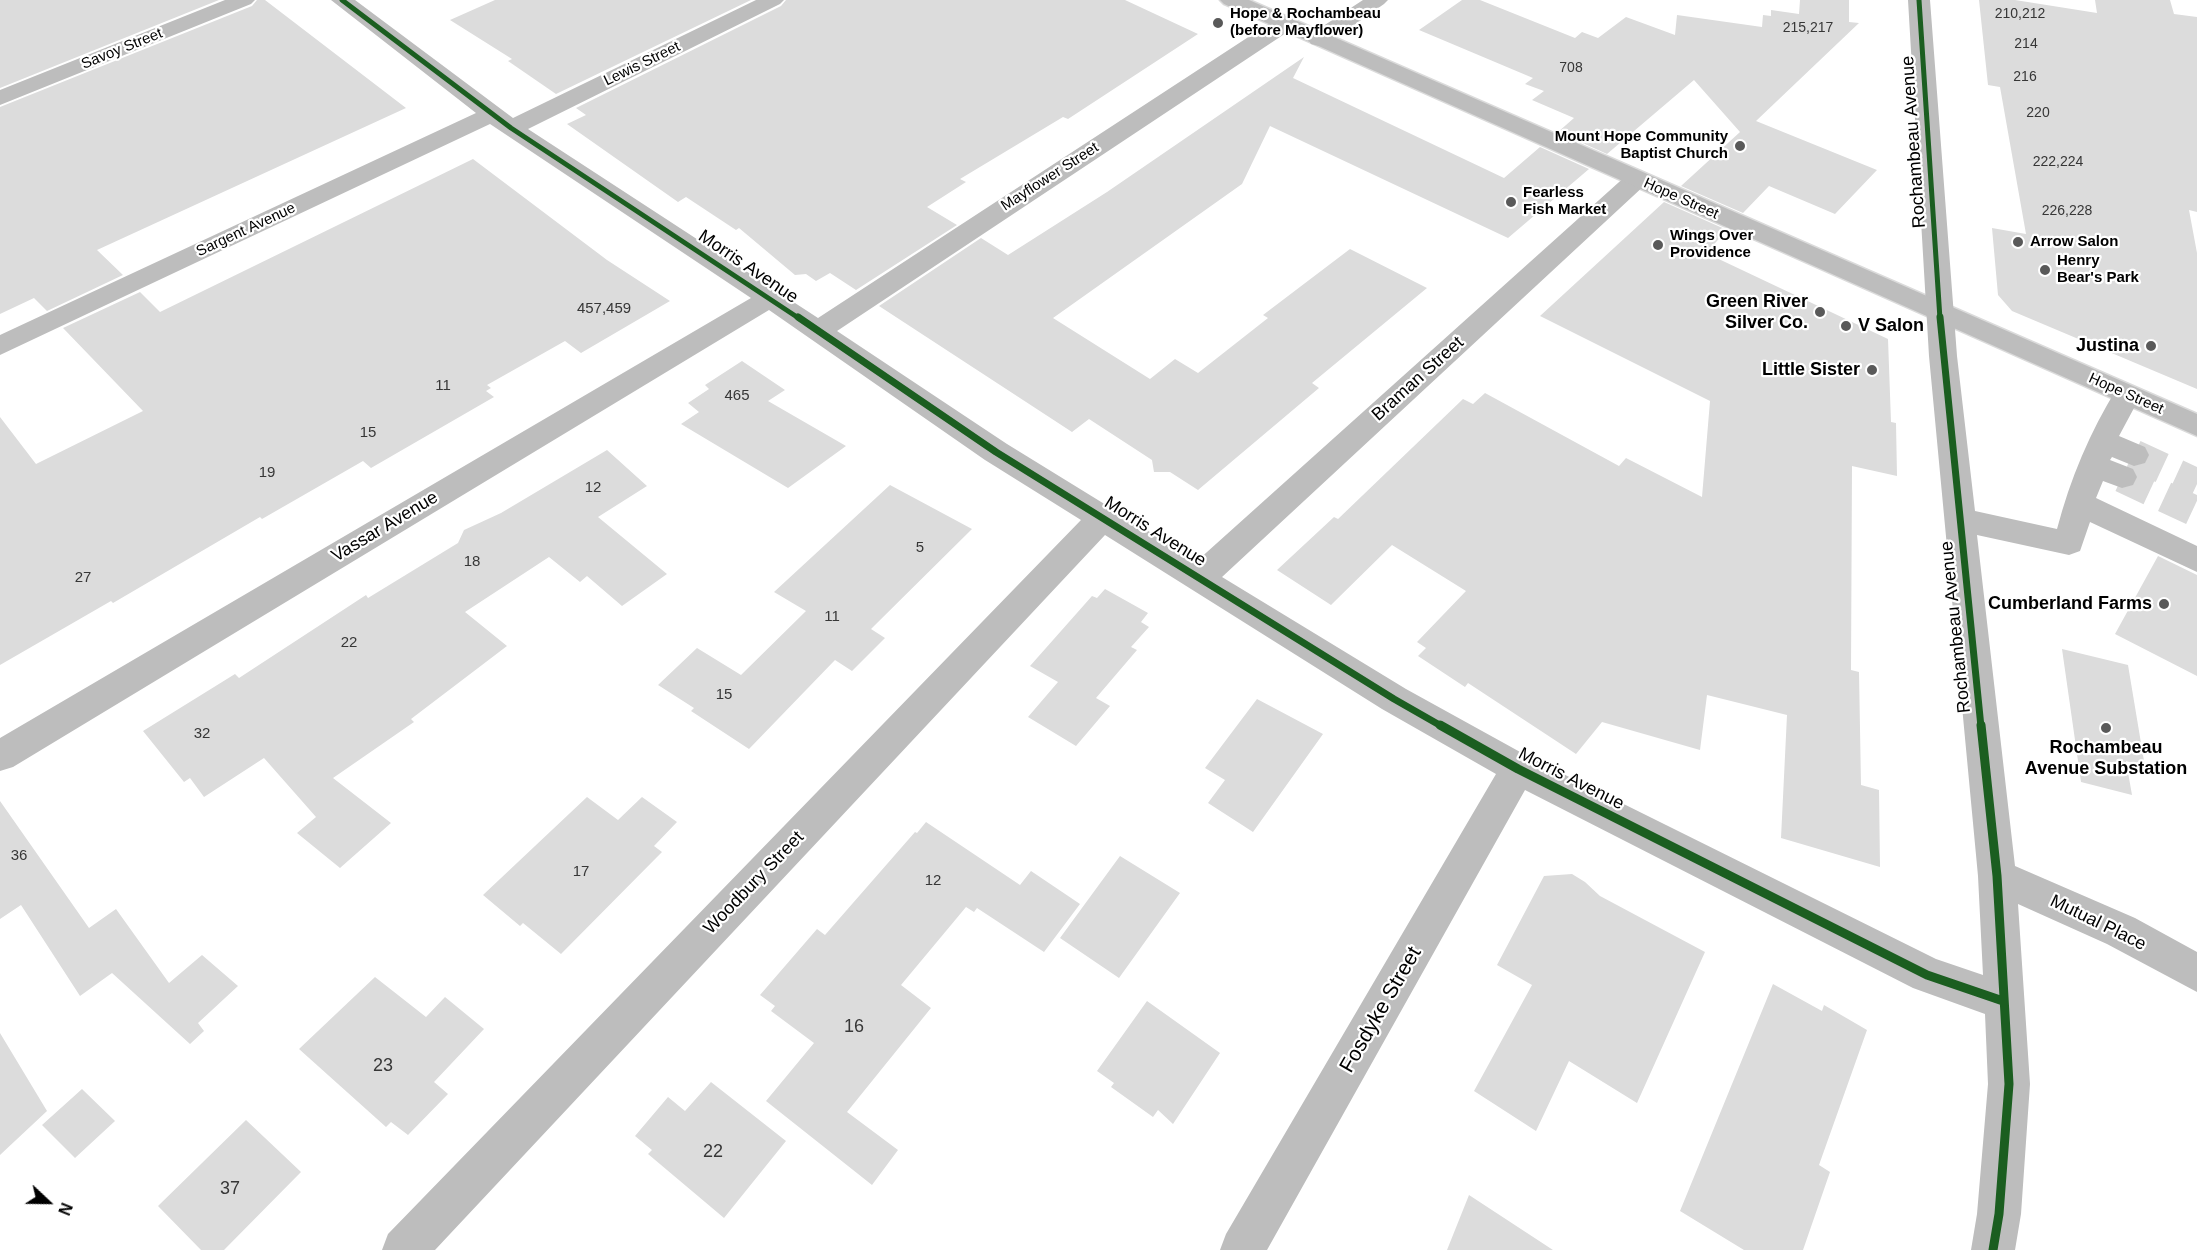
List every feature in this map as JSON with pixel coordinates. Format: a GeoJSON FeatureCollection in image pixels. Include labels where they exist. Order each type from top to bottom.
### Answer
{"type":"FeatureCollection","features":[{"type":"Feature","properties":{"kind":"street","name":"Savoy Street"},"geometry":{"type":"LineString","coordinates":[[0,98],[244,0]]}},
{"type":"Feature","properties":{"kind":"street","name":"Morris Avenue"},"geometry":{"type":"LineString","coordinates":[[342,0],[502,121],[770,298],[996,452],[1394,699],[1518,769],[1927,975],[2003,1001]]}},
{"type":"Feature","properties":{"kind":"street","name":"Lewis Street"},"geometry":{"type":"LineString","coordinates":[[502,121],[773,0]]}},
{"type":"Feature","properties":{"kind":"street","name":"Hope Street"},"geometry":{"type":"LineString","coordinates":[[1231,0],[2197,426]]}},
{"type":"Feature","properties":{"kind":"street"},"geometry":{"type":"LineString","coordinates":[[1319,39],[1377,0]]}},
{"type":"Feature","properties":{"kind":"street","name":"Rochambeau Avenue"},"geometry":{"type":"LineString","coordinates":[[1919,0],[1942,313],[1943,356],[1997,876],[2009,1084],[1999,1214],[1993,1250]]}},
{"type":"Feature","properties":{"kind":"street","name":"Mayflower Street"},"geometry":{"type":"LineString","coordinates":[[817,331],[1284,24]]}},
{"type":"Feature","properties":{"kind":"street","name":"Sargent Avenue"},"geometry":{"type":"LineString","coordinates":[[0,346],[502,121]]}},
{"type":"Feature","properties":{"kind":"street","name":"Braman Street"},"geometry":{"type":"LineString","coordinates":[[1200,578],[1637,179]]}},
{"type":"Feature","properties":{"kind":"street","name":"Vassar Avenue"},"geometry":{"type":"LineString","coordinates":[[0,756],[770,298]]}},
{"type":"Feature","properties":{"kind":"street"},"geometry":{"type":"LineString","coordinates":[[1960,520],[2069,543],[2079,502],[2098,453],[2127,395]]}},
{"type":"Feature","properties":{"kind":"street"},"geometry":{"type":"LineString","coordinates":[[2098,453],[2128,466]]}},
{"type":"Feature","properties":{"kind":"street"},"geometry":{"type":"LineString","coordinates":[[2079,502],[2197,560]]}},
{"type":"Feature","properties":{"kind":"street","name":"Woodbury Street"},"geometry":{"type":"LineString","coordinates":[[404,1250],[1103,517]]}},
{"type":"Feature","properties":{"kind":"street","name":"Fosdyke Street"},"geometry":{"type":"LineString","coordinates":[[1242,1250],[1518,769]]}},
{"type":"Feature","properties":{"kind":"street","name":"Mutual Place"},"geometry":{"type":"LineString","coordinates":[[1997,876],[2121,931],[2197,973]]}},
{"type":"Feature","properties":{"kind":"building"},"geometry":{"type":"Polygon","coordinates":[[[0,0],[219,0],[0,88],[0,0]]]}},
{"type":"Feature","properties":{"kind":"building"},"geometry":{"type":"Polygon","coordinates":[[[257,0],[265,0],[406,108],[97,250],[123,275],[47,311],[34,298],[0,314],[0,107],[252,6],[257,0]]]}},
{"type":"Feature","properties":{"kind":"building"},"geometry":{"type":"Polygon","coordinates":[[[495,0],[751,0],[556,94],[508,61],[512,59],[450,20],[495,0]]]}},
{"type":"Feature","properties":{"kind":"building"},"geometry":{"type":"Polygon","coordinates":[[[786,0],[1125,0],[1198,34],[1068,119],[1063,117],[960,179],[966,182],[927,207],[957,225],[856,290],[830,273],[816,281],[806,274],[795,275],[739,228],[736,230],[686,197],[678,202],[567,124],[586,115],[576,108],[781,6],[786,0]]]}},
{"type":"Feature","properties":{"kind":"building"},"geometry":{"type":"Polygon","coordinates":[[[1462,0],[1480,0],[1575,38],[1582,32],[1598,38],[1626,17],[1675,35],[1677,15],[1762,27],[1763,15],[1771,16],[1771,10],[1799,14],[1800,0],[1849,0],[1849,22],[1859,23],[1756,121],[1877,170],[1835,214],[1769,186],[1743,213],[1681,186],[1740,132],[1694,80],[1607,154],[1558,132],[1574,118],[1532,100],[1544,91],[1525,84],[1533,78],[1419,30],[1462,0]]]}},
{"type":"Feature","properties":{"kind":"building"},"geometry":{"type":"Polygon","coordinates":[[[1979,0],[2015,0],[2097,13],[2095,0],[2170,0],[2174,14],[2197,17],[2197,212],[2189,210],[2197,253],[2197,389],[2012,311],[1998,295],[1992,228],[2026,234],[2000,87],[1988,85],[1979,0]]]}},
{"type":"Feature","properties":{"kind":"building"},"geometry":{"type":"Polygon","coordinates":[[[1304,57],[1293,78],[1504,178],[1540,147],[1589,169],[1508,238],[1270,126],[1242,184],[1053,318],[1150,379],[1175,359],[1198,373],[1268,318],[1263,315],[1350,249],[1427,288],[1312,383],[1319,388],[1198,490],[1170,472],[1154,472],[1152,460],[1089,419],[1072,432],[879,306],[981,238],[1008,255],[1107,192],[1304,57]]]}},
{"type":"Feature","properties":{"kind":"building"},"geometry":{"type":"Polygon","coordinates":[[[473,159],[607,260],[670,301],[581,353],[565,341],[487,385],[491,388],[486,391],[494,397],[371,468],[363,461],[0,665],[0,417],[36,464],[143,411],[63,328],[140,292],[160,312],[473,159]]]}},
{"type":"Feature","properties":{"kind":"building"},"geometry":{"type":"Polygon","coordinates":[[[1664,202],[1727,230],[1706,253],[1888,339],[1891,422],[1896,423],[1897,476],[1852,466],[1851,670],[1859,672],[1861,785],[1879,790],[1880,867],[1781,838],[1787,715],[1707,695],[1700,750],[1602,722],[1576,754],[1468,683],[1465,687],[1418,656],[1426,648],[1417,642],[1466,591],[1392,545],[1331,605],[1277,570],[1334,517],[1338,519],[1463,399],[1473,404],[1485,393],[1619,466],[1626,458],[1702,497],[1710,401],[1540,316],[1664,202]]]}},
{"type":"Feature","properties":{"kind":"building"},"geometry":{"type":"Polygon","coordinates":[[[742,361],[785,390],[768,401],[846,446],[788,488],[681,424],[699,412],[688,403],[709,389],[705,385],[742,361]]]}},
{"type":"Feature","properties":{"kind":"building"},"geometry":{"type":"Polygon","coordinates":[[[607,450],[647,486],[598,517],[667,574],[622,606],[587,576],[580,582],[549,557],[465,612],[507,646],[411,719],[414,722],[333,778],[391,823],[340,868],[297,833],[316,817],[264,758],[204,797],[190,778],[184,782],[143,731],[235,674],[239,678],[366,595],[368,598],[458,543],[464,530],[501,513],[607,450]]]}},
{"type":"Feature","properties":{"kind":"building"},"geometry":{"type":"Polygon","coordinates":[[[890,485],[972,529],[871,629],[885,638],[852,671],[835,660],[749,749],[691,711],[694,708],[658,685],[697,648],[741,675],[806,611],[774,592],[890,485]]]}},
{"type":"Feature","properties":{"kind":"building","name":"Cumberland Farms"},"geometry":{"type":"Polygon","coordinates":[[[2158,556],[2197,575],[2197,676],[2115,634],[2158,556]]]}},
{"type":"Feature","properties":{"kind":"building"},"geometry":{"type":"Polygon","coordinates":[[[1105,589],[1148,613],[1141,622],[1149,627],[1131,647],[1137,650],[1096,698],[1110,706],[1076,746],[1028,717],[1058,682],[1030,666],[1092,596],[1097,598],[1105,589]]]}},
{"type":"Feature","properties":{"kind":"building","name":"Rochambeau Avenue Substation"},"geometry":{"type":"Polygon","coordinates":[[[2062,649],[2128,665],[2145,767],[2126,761],[2132,795],[2081,782],[2062,649]]]}},
{"type":"Feature","properties":{"kind":"building"},"geometry":{"type":"Polygon","coordinates":[[[1257,699],[1323,734],[1253,832],[1208,803],[1225,780],[1205,768],[1257,699]]]}},
{"type":"Feature","properties":{"kind":"building"},"geometry":{"type":"Polygon","coordinates":[[[587,797],[618,820],[642,797],[677,822],[654,846],[662,852],[561,954],[523,923],[520,926],[483,895],[587,797]]]}},
{"type":"Feature","properties":{"kind":"building"},"geometry":{"type":"Polygon","coordinates":[[[0,801],[89,928],[116,909],[169,983],[202,955],[238,986],[198,1023],[204,1031],[190,1044],[112,973],[80,996],[21,905],[0,919],[0,801]]]}},
{"type":"Feature","properties":{"kind":"building"},"geometry":{"type":"Polygon","coordinates":[[[926,822],[1020,885],[1031,871],[1080,904],[1044,952],[977,908],[974,912],[966,907],[901,985],[931,1008],[847,1112],[898,1150],[872,1185],[766,1101],[814,1043],[771,1011],[775,1006],[760,995],[817,929],[825,935],[926,822]]]}},
{"type":"Feature","properties":{"kind":"building"},"geometry":{"type":"Polygon","coordinates":[[[1120,856],[1180,893],[1119,978],[1060,938],[1120,856]]]}},
{"type":"Feature","properties":{"kind":"building"},"geometry":{"type":"Polygon","coordinates":[[[1572,874],[1600,896],[1705,952],[1637,1103],[1569,1061],[1536,1131],[1474,1091],[1532,985],[1497,965],[1544,876],[1572,874]]]}},
{"type":"Feature","properties":{"kind":"building"},"geometry":{"type":"Polygon","coordinates":[[[375,977],[426,1017],[445,997],[484,1029],[434,1082],[448,1094],[408,1135],[391,1122],[386,1127],[299,1049],[375,977]]]}},
{"type":"Feature","properties":{"kind":"building"},"geometry":{"type":"Polygon","coordinates":[[[1773,984],[1822,1011],[1824,1005],[1867,1030],[1819,1165],[1830,1172],[1803,1250],[1744,1250],[1680,1211],[1773,984]]]}},
{"type":"Feature","properties":{"kind":"building"},"geometry":{"type":"Polygon","coordinates":[[[1147,1001],[1220,1053],[1173,1124],[1158,1110],[1153,1117],[1111,1087],[1114,1083],[1097,1071],[1147,1001]]]}},
{"type":"Feature","properties":{"kind":"building"},"geometry":{"type":"Polygon","coordinates":[[[0,1033],[47,1111],[0,1155],[0,1033]]]}},
{"type":"Feature","properties":{"kind":"building"},"geometry":{"type":"Polygon","coordinates":[[[711,1082],[786,1141],[724,1218],[648,1154],[652,1150],[635,1136],[668,1097],[685,1111],[711,1082]]]}},
{"type":"Feature","properties":{"kind":"building"},"geometry":{"type":"Polygon","coordinates":[[[82,1089],[115,1121],[75,1158],[42,1125],[82,1089]]]}},
{"type":"Feature","properties":{"kind":"building"},"geometry":{"type":"Polygon","coordinates":[[[246,1120],[301,1172],[224,1250],[201,1250],[158,1206],[246,1120]]]}},
{"type":"Feature","properties":{"kind":"building"},"geometry":{"type":"Polygon","coordinates":[[[1469,1195],[1553,1250],[1447,1250],[1469,1195]]]}},
{"type":"Feature","properties":{"kind":"tunnel"},"geometry":{"type":"LineString","coordinates":[[2134,455],[2197,484]]}},
{"type":"Feature","properties":{"kind":"tunnel"},"geometry":{"type":"LineString","coordinates":[[2122,477],[2197,512]]}},
{"type":"Feature","properties":{"kind":"cycle path"},"geometry":{"type":"LineString","coordinates":[[342,0],[511,128],[770,298],[996,452],[1394,699],[1518,769],[1927,975],[2003,1001]]}},
{"type":"Feature","properties":{"kind":"cycle path"},"geometry":{"type":"LineString","coordinates":[[1919,0],[1943,356],[1997,876],[2009,1084],[1999,1214],[1993,1250]]}},
{"type":"Feature","properties":{"kind":"place","name":"Hope & Rochambeau (before Mayflower)"},"geometry":{"type":"Point","coordinates":[1218,23]}},
{"type":"Feature","properties":{"kind":"place","name":"Mount Hope Community Baptist Church"},"geometry":{"type":"Point","coordinates":[1740,146]}},
{"type":"Feature","properties":{"kind":"place","name":"Fearless Fish Market"},"geometry":{"type":"Point","coordinates":[1511,202]}},
{"type":"Feature","properties":{"kind":"place","name":"Arrow Salon"},"geometry":{"type":"Point","coordinates":[2018,242]}},
{"type":"Feature","properties":{"kind":"place","name":"Wings Over Providence"},"geometry":{"type":"Point","coordinates":[1658,245]}},
{"type":"Feature","properties":{"kind":"place","name":"Henry Bear's Park"},"geometry":{"type":"Point","coordinates":[2045,270]}},
{"type":"Feature","properties":{"kind":"place","name":"Green River Silver Co."},"geometry":{"type":"Point","coordinates":[1820,312]}},
{"type":"Feature","properties":{"kind":"place","name":"V Salon"},"geometry":{"type":"Point","coordinates":[1846,326]}},
{"type":"Feature","properties":{"kind":"place","name":"Justina"},"geometry":{"type":"Point","coordinates":[2151,346]}},
{"type":"Feature","properties":{"kind":"place","name":"Little Sister"},"geometry":{"type":"Point","coordinates":[1872,370]}},
{"type":"Feature","properties":{"kind":"place","name":"Cumberland Farms"},"geometry":{"type":"Point","coordinates":[2164,604]}},
{"type":"Feature","properties":{"kind":"place","name":"Rochambeau Avenue Substation"},"geometry":{"type":"Point","coordinates":[2106,728]}}]}
